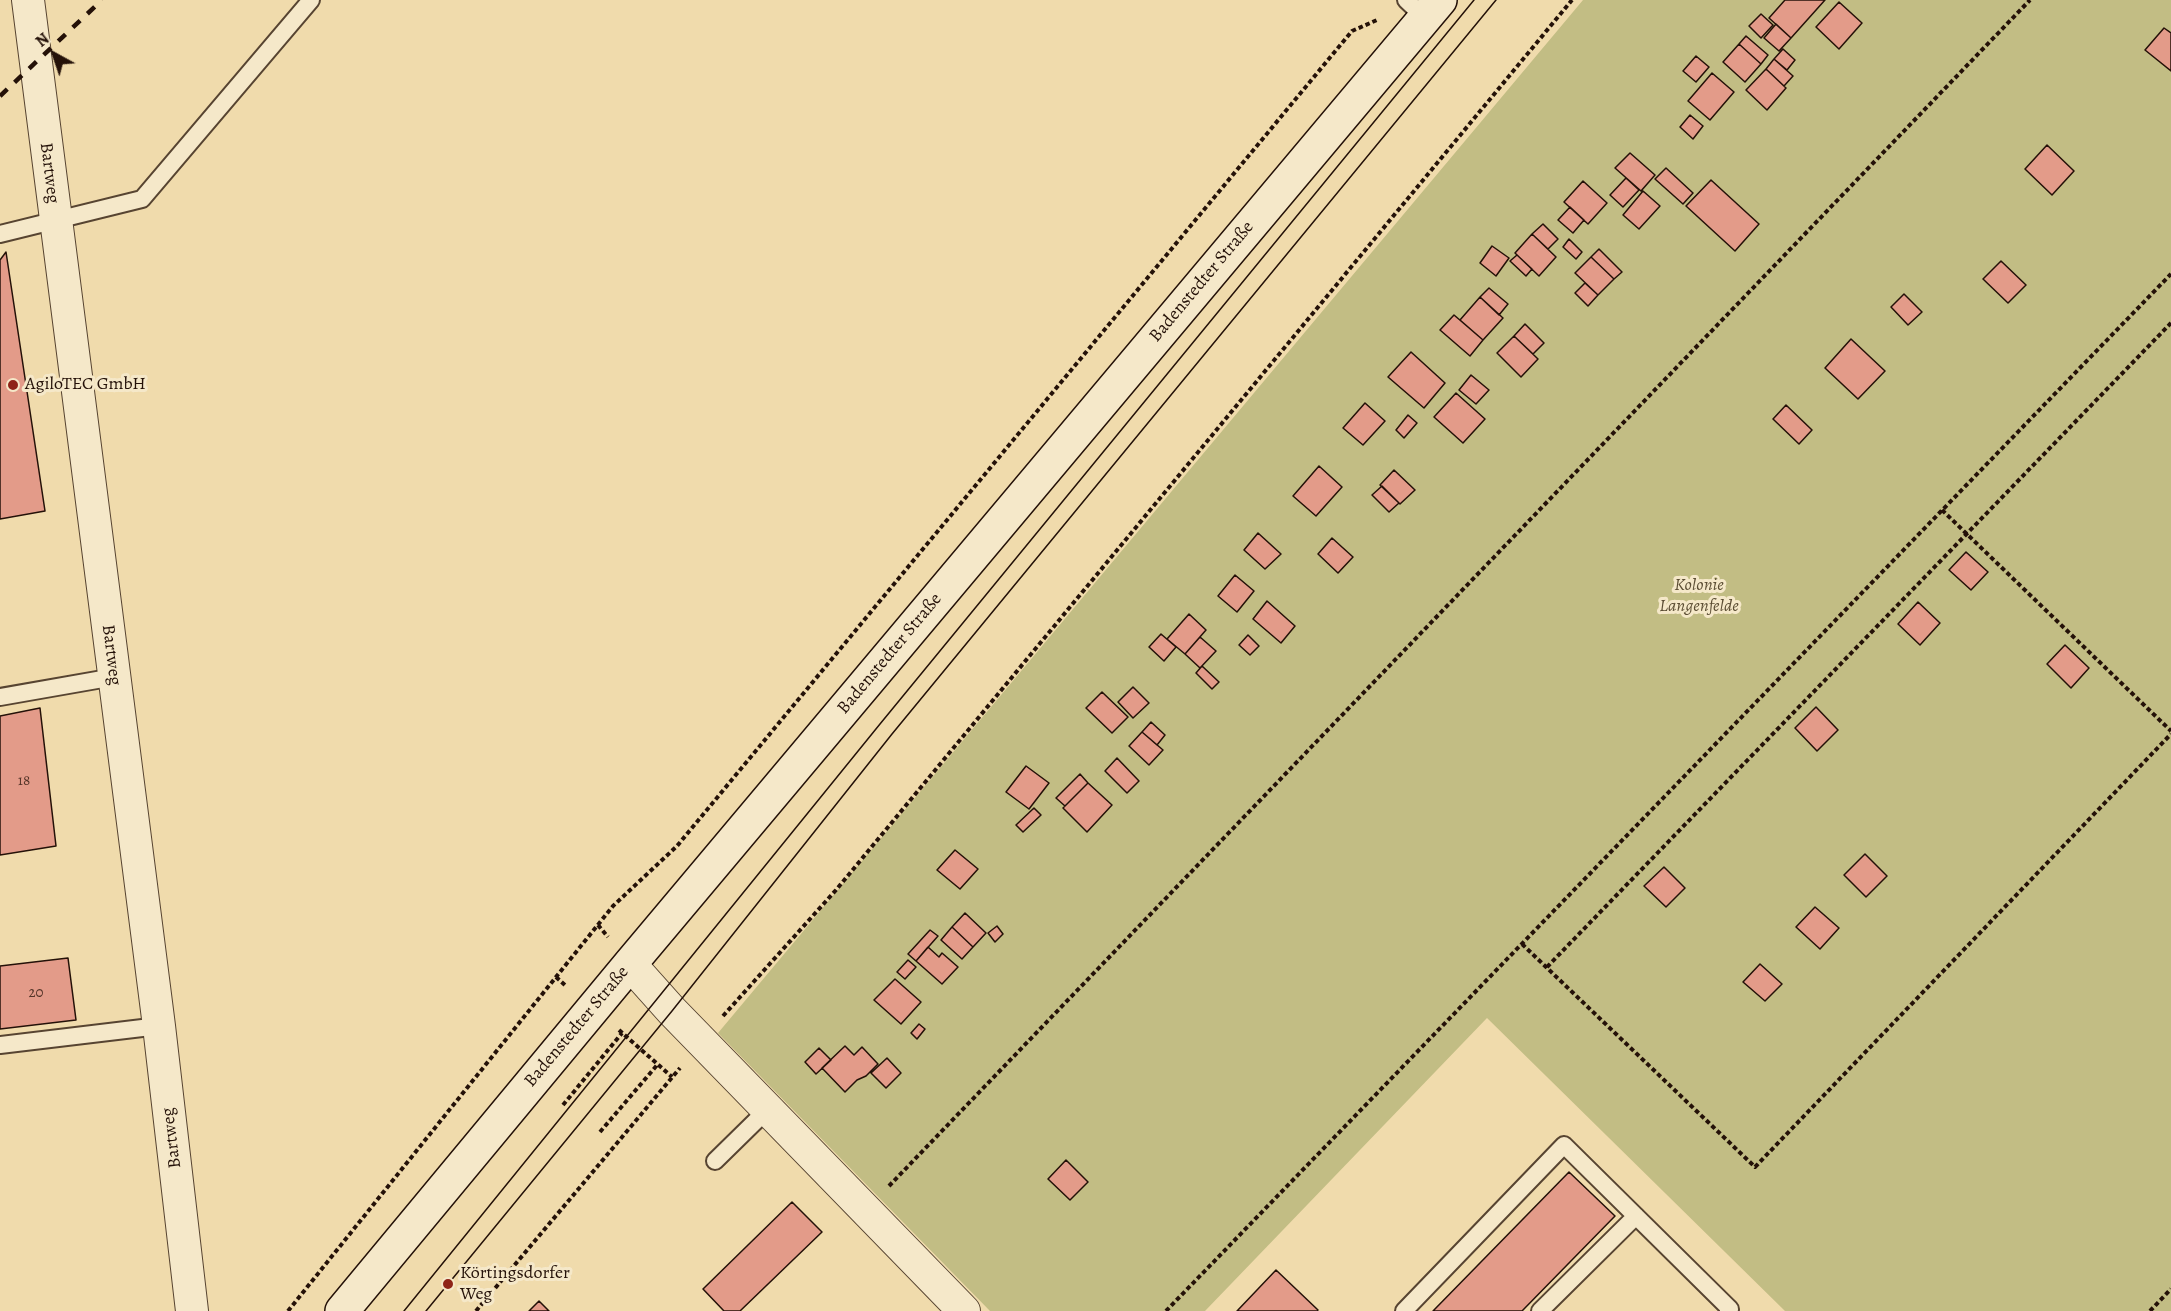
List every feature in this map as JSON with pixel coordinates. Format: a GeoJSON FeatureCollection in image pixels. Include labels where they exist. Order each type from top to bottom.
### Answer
{"type":"FeatureCollection","features":[{"type":"Feature","properties":{"kind":"street","name":"Bartweg"},"geometry":{"type":"LineString","coordinates":[[28,0],[159,1026],[192,1311]]}},
{"type":"Feature","properties":{"kind":"street","name":"Badenstedter Straße"},"geometry":{"type":"LineString","coordinates":[[342,1311],[1424,6]]}},
{"type":"Feature","properties":{"kind":"street"},"geometry":{"type":"LineString","coordinates":[[630,964],[964,1311]]}},
{"type":"Feature","properties":{"kind":"lane"},"geometry":{"type":"LineString","coordinates":[[0,234],[142,199],[311,0]]}},
{"type":"Feature","properties":{"kind":"lane"},"geometry":{"type":"LineString","coordinates":[[0,696],[114,677]]}},
{"type":"Feature","properties":{"kind":"lane"},"geometry":{"type":"LineString","coordinates":[[0,1045],[159,1026]]}},
{"type":"Feature","properties":{"kind":"lane"},"geometry":{"type":"LineString","coordinates":[[715,1161],[768,1109]]}},
{"type":"Feature","properties":{"kind":"lane"},"geometry":{"type":"LineString","coordinates":[[1404,1311],[1564,1145],[1730,1309],[1728,1311]]}},
{"type":"Feature","properties":{"kind":"lane"},"geometry":{"type":"LineString","coordinates":[[1540,1311],[1636,1216]]}},
{"type":"Feature","properties":{"kind":"path"},"geometry":{"type":"LineString","coordinates":[[476,1311],[701,1040],[836,890],[1572,0]]}},
{"type":"Feature","properties":{"kind":"path"},"geometry":{"type":"LineString","coordinates":[[866,1211],[2030,0]]}},
{"type":"Feature","properties":{"kind":"path"},"geometry":{"type":"LineString","coordinates":[[288,1311],[613,906],[677,846],[1352,31],[1381,18]]}},
{"type":"Feature","properties":{"kind":"path"},"geometry":{"type":"LineString","coordinates":[[1166,1311],[2171,274]]}},
{"type":"Feature","properties":{"kind":"path"},"geometry":{"type":"LineString","coordinates":[[1546,967],[2171,323]]}},
{"type":"Feature","properties":{"kind":"path"},"geometry":{"type":"LineString","coordinates":[[1522,944],[1755,1167],[2171,733],[1942,510]]}},
{"type":"Feature","properties":{"kind":"path"},"geometry":{"type":"LineString","coordinates":[[1917,997],[1940,974]]}},
{"type":"Feature","properties":{"kind":"path"},"geometry":{"type":"LineString","coordinates":[[563,1105],[622,1033]]}},
{"type":"Feature","properties":{"kind":"path"},"geometry":{"type":"LineString","coordinates":[[600,1132],[658,1064]]}},
{"type":"Feature","properties":{"kind":"path"},"geometry":{"type":"LineString","coordinates":[[2150,1311],[2171,1289]]}},
{"type":"Feature","properties":{"kind":"green space","name":"Kolonie Langenfelde"},"geometry":{"type":"Polygon","coordinates":[[[1583,0],[2171,0],[2171,1311],[1785,1311],[1487,1018],[1205,1311],[990,1311],[718,1033],[1583,0]]]}},
{"type":"Feature","properties":{"kind":"building"},"geometry":{"type":"Polygon","coordinates":[[[1785,0],[1825,0],[1791,38],[1769,18],[1785,0]]]}},
{"type":"Feature","properties":{"kind":"building"},"geometry":{"type":"Polygon","coordinates":[[[1839,2],[1862,23],[1839,49],[1816,27],[1839,2]]]}},
{"type":"Feature","properties":{"kind":"building"},"geometry":{"type":"Polygon","coordinates":[[[1761,14],[1773,25],[1761,38],[1749,26],[1761,14]]]}},
{"type":"Feature","properties":{"kind":"building"},"geometry":{"type":"Polygon","coordinates":[[[1776,24],[1791,38],[1779,51],[1764,38],[1776,24]]]}},
{"type":"Feature","properties":{"kind":"building"},"geometry":{"type":"Polygon","coordinates":[[[2164,28],[2171,33],[2171,71],[2145,50],[2164,28]]]}},
{"type":"Feature","properties":{"kind":"building"},"geometry":{"type":"Polygon","coordinates":[[[1746,36],[1768,55],[1761,64],[1739,44],[1746,36]]]}},
{"type":"Feature","properties":{"kind":"building"},"geometry":{"type":"Polygon","coordinates":[[[1739,44],[1761,64],[1745,82],[1723,62],[1739,44]]]}},
{"type":"Feature","properties":{"kind":"building"},"geometry":{"type":"Polygon","coordinates":[[[1783,49],[1795,60],[1787,70],[1774,59],[1783,49]]]}},
{"type":"Feature","properties":{"kind":"building"},"geometry":{"type":"Polygon","coordinates":[[[1696,56],[1709,67],[1696,82],[1683,71],[1696,56]]]}},
{"type":"Feature","properties":{"kind":"building"},"geometry":{"type":"Polygon","coordinates":[[[1774,59],[1793,76],[1784,86],[1766,69],[1774,59]]]}},
{"type":"Feature","properties":{"kind":"building"},"geometry":{"type":"Polygon","coordinates":[[[1766,69],[1786,88],[1767,110],[1746,90],[1766,69]]]}},
{"type":"Feature","properties":{"kind":"building"},"geometry":{"type":"Polygon","coordinates":[[[1712,73],[1734,92],[1710,120],[1688,101],[1712,73]]]}},
{"type":"Feature","properties":{"kind":"building"},"geometry":{"type":"Polygon","coordinates":[[[1690,115],[1703,126],[1693,139],[1680,127],[1690,115]]]}},
{"type":"Feature","properties":{"kind":"building"},"geometry":{"type":"Polygon","coordinates":[[[2047,145],[2074,171],[2052,195],[2025,169],[2047,145]]]}},
{"type":"Feature","properties":{"kind":"building"},"geometry":{"type":"Polygon","coordinates":[[[1630,153],[1655,175],[1641,191],[1615,168],[1630,153]]]}},
{"type":"Feature","properties":{"kind":"building"},"geometry":{"type":"Polygon","coordinates":[[[1666,168],[1693,193],[1683,204],[1655,179],[1666,168]]]}},
{"type":"Feature","properties":{"kind":"building"},"geometry":{"type":"Polygon","coordinates":[[[1626,178],[1639,190],[1623,207],[1610,195],[1626,178]]]}},
{"type":"Feature","properties":{"kind":"building"},"geometry":{"type":"Polygon","coordinates":[[[1711,180],[1759,224],[1735,251],[1686,206],[1711,180]]]}},
{"type":"Feature","properties":{"kind":"building"},"geometry":{"type":"Polygon","coordinates":[[[1583,181],[1607,203],[1588,224],[1564,202],[1583,181]]]}},
{"type":"Feature","properties":{"kind":"building"},"geometry":{"type":"Polygon","coordinates":[[[1643,191],[1660,206],[1639,229],[1623,215],[1643,191]]]}},
{"type":"Feature","properties":{"kind":"building"},"geometry":{"type":"Polygon","coordinates":[[[1570,207],[1584,220],[1573,233],[1558,220],[1570,207]]]}},
{"type":"Feature","properties":{"kind":"building"},"geometry":{"type":"Polygon","coordinates":[[[1543,224],[1558,239],[1548,249],[1532,234],[1543,224]]]}},
{"type":"Feature","properties":{"kind":"building"},"geometry":{"type":"Polygon","coordinates":[[[1532,234],[1556,257],[1539,276],[1515,253],[1532,234]]]}},
{"type":"Feature","properties":{"kind":"building"},"geometry":{"type":"Polygon","coordinates":[[[1569,239],[1582,252],[1576,259],[1563,247],[1569,239]]]}},
{"type":"Feature","properties":{"kind":"building"},"geometry":{"type":"Polygon","coordinates":[[[1492,246],[1509,258],[1496,276],[1480,263],[1492,246]]]}},
{"type":"Feature","properties":{"kind":"building"},"geometry":{"type":"Polygon","coordinates":[[[1599,249],[1622,272],[1614,279],[1591,257],[1599,249]]]}},
{"type":"Feature","properties":{"kind":"building","name":"AgiloTEC GmbH"},"geometry":{"type":"Polygon","coordinates":[[[6,252],[45,511],[0,519],[0,260],[6,252]]]}},
{"type":"Feature","properties":{"kind":"building"},"geometry":{"type":"Polygon","coordinates":[[[1517,255],[1532,269],[1526,276],[1510,261],[1517,255]]]}},
{"type":"Feature","properties":{"kind":"building"},"geometry":{"type":"Polygon","coordinates":[[[1591,257],[1614,279],[1598,295],[1575,273],[1591,257]]]}},
{"type":"Feature","properties":{"kind":"building"},"geometry":{"type":"Polygon","coordinates":[[[2001,261],[2026,285],[2008,303],[1983,279],[2001,261]]]}},
{"type":"Feature","properties":{"kind":"building"},"geometry":{"type":"Polygon","coordinates":[[[1585,283],[1598,295],[1588,306],[1575,293],[1585,283]]]}},
{"type":"Feature","properties":{"kind":"building"},"geometry":{"type":"Polygon","coordinates":[[[1489,288],[1508,304],[1499,315],[1480,297],[1489,288]]]}},
{"type":"Feature","properties":{"kind":"building"},"geometry":{"type":"Polygon","coordinates":[[[1904,294],[1922,312],[1908,325],[1891,307],[1904,294]]]}},
{"type":"Feature","properties":{"kind":"building"},"geometry":{"type":"Polygon","coordinates":[[[1480,297],[1503,318],[1483,340],[1460,320],[1480,297]]]}},
{"type":"Feature","properties":{"kind":"building"},"geometry":{"type":"Polygon","coordinates":[[[1454,315],[1483,340],[1470,356],[1440,330],[1454,315]]]}},
{"type":"Feature","properties":{"kind":"building"},"geometry":{"type":"Polygon","coordinates":[[[1525,324],[1544,343],[1533,354],[1514,336],[1525,324]]]}},
{"type":"Feature","properties":{"kind":"building"},"geometry":{"type":"Polygon","coordinates":[[[1514,336],[1538,359],[1521,377],[1497,353],[1514,336]]]}},
{"type":"Feature","properties":{"kind":"building"},"geometry":{"type":"Polygon","coordinates":[[[1851,339],[1885,371],[1858,399],[1825,368],[1851,339]]]}},
{"type":"Feature","properties":{"kind":"building"},"geometry":{"type":"Polygon","coordinates":[[[1411,352],[1445,383],[1424,408],[1388,377],[1411,352]]]}},
{"type":"Feature","properties":{"kind":"building"},"geometry":{"type":"Polygon","coordinates":[[[1471,375],[1489,390],[1476,404],[1459,390],[1471,375]]]}},
{"type":"Feature","properties":{"kind":"building"},"geometry":{"type":"Polygon","coordinates":[[[1456,393],[1485,419],[1463,443],[1434,417],[1456,393]]]}},
{"type":"Feature","properties":{"kind":"building"},"geometry":{"type":"Polygon","coordinates":[[[1365,403],[1385,421],[1363,445],[1343,428],[1365,403]]]}},
{"type":"Feature","properties":{"kind":"building"},"geometry":{"type":"Polygon","coordinates":[[[1786,405],[1812,430],[1799,444],[1773,419],[1786,405]]]}},
{"type":"Feature","properties":{"kind":"building"},"geometry":{"type":"Polygon","coordinates":[[[1408,415],[1417,423],[1404,438],[1396,430],[1408,415]]]}},
{"type":"Feature","properties":{"kind":"building"},"geometry":{"type":"Polygon","coordinates":[[[1319,466],[1342,487],[1316,516],[1293,496],[1319,466]]]}},
{"type":"Feature","properties":{"kind":"building"},"geometry":{"type":"Polygon","coordinates":[[[1394,470],[1415,490],[1400,504],[1380,485],[1394,470]]]}},
{"type":"Feature","properties":{"kind":"building"},"geometry":{"type":"Polygon","coordinates":[[[1382,486],[1399,503],[1389,512],[1372,495],[1382,486]]]}},
{"type":"Feature","properties":{"kind":"building"},"geometry":{"type":"Polygon","coordinates":[[[1258,533],[1281,554],[1265,569],[1244,550],[1258,533]]]}},
{"type":"Feature","properties":{"kind":"building"},"geometry":{"type":"Polygon","coordinates":[[[1332,538],[1353,557],[1338,573],[1318,554],[1332,538]]]}},
{"type":"Feature","properties":{"kind":"building"},"geometry":{"type":"Polygon","coordinates":[[[1966,552],[1988,572],[1971,590],[1949,570],[1966,552]]]}},
{"type":"Feature","properties":{"kind":"building"},"geometry":{"type":"Polygon","coordinates":[[[1235,575],[1254,591],[1237,612],[1218,596],[1235,575]]]}},
{"type":"Feature","properties":{"kind":"building"},"geometry":{"type":"Polygon","coordinates":[[[1267,601],[1295,626],[1281,643],[1253,619],[1267,601]]]}},
{"type":"Feature","properties":{"kind":"building"},"geometry":{"type":"Polygon","coordinates":[[[1918,602],[1940,623],[1920,645],[1898,624],[1918,602]]]}},
{"type":"Feature","properties":{"kind":"building"},"geometry":{"type":"Polygon","coordinates":[[[1189,614],[1206,630],[1185,654],[1167,639],[1189,614]]]}},
{"type":"Feature","properties":{"kind":"building"},"geometry":{"type":"Polygon","coordinates":[[[1161,634],[1176,647],[1164,661],[1149,647],[1161,634]]]}},
{"type":"Feature","properties":{"kind":"building"},"geometry":{"type":"Polygon","coordinates":[[[1248,635],[1259,646],[1250,655],[1239,645],[1248,635]]]}},
{"type":"Feature","properties":{"kind":"building"},"geometry":{"type":"Polygon","coordinates":[[[1200,637],[1216,651],[1200,668],[1185,654],[1200,637]]]}},
{"type":"Feature","properties":{"kind":"building"},"geometry":{"type":"Polygon","coordinates":[[[2065,645],[2089,668],[2071,688],[2047,664],[2065,645]]]}},
{"type":"Feature","properties":{"kind":"building"},"geometry":{"type":"Polygon","coordinates":[[[1202,666],[1219,682],[1212,689],[1196,673],[1202,666]]]}},
{"type":"Feature","properties":{"kind":"building"},"geometry":{"type":"Polygon","coordinates":[[[1133,687],[1149,703],[1133,718],[1118,702],[1133,687]]]}},
{"type":"Feature","properties":{"kind":"building"},"geometry":{"type":"Polygon","coordinates":[[[1102,692],[1128,717],[1112,733],[1086,708],[1102,692]]]}},
{"type":"Feature","properties":{"kind":"building"},"geometry":{"type":"Polygon","coordinates":[[[1816,707],[1838,730],[1817,751],[1795,728],[1816,707]]]}},
{"type":"Feature","properties":{"kind":"building"},"geometry":{"type":"Polygon","coordinates":[[[40,708],[56,846],[0,855],[0,716],[40,708]]]}},
{"type":"Feature","properties":{"kind":"building"},"geometry":{"type":"Polygon","coordinates":[[[1151,722],[1165,735],[1157,745],[1142,732],[1151,722]]]}},
{"type":"Feature","properties":{"kind":"building"},"geometry":{"type":"Polygon","coordinates":[[[1142,732],[1163,750],[1149,765],[1129,746],[1142,732]]]}},
{"type":"Feature","properties":{"kind":"building"},"geometry":{"type":"Polygon","coordinates":[[[1117,758],[1139,781],[1127,793],[1105,771],[1117,758]]]}},
{"type":"Feature","properties":{"kind":"building"},"geometry":{"type":"Polygon","coordinates":[[[1026,766],[1049,783],[1029,809],[1006,792],[1026,766]]]}},
{"type":"Feature","properties":{"kind":"building"},"geometry":{"type":"Polygon","coordinates":[[[1080,774],[1088,783],[1065,806],[1056,798],[1080,774]]]}},
{"type":"Feature","properties":{"kind":"building"},"geometry":{"type":"Polygon","coordinates":[[[1088,783],[1112,805],[1087,832],[1063,808],[1088,783]]]}},
{"type":"Feature","properties":{"kind":"building"},"geometry":{"type":"Polygon","coordinates":[[[1034,808],[1041,815],[1023,832],[1016,825],[1034,808]]]}},
{"type":"Feature","properties":{"kind":"building"},"geometry":{"type":"Polygon","coordinates":[[[955,850],[978,869],[960,889],[937,870],[955,850]]]}},
{"type":"Feature","properties":{"kind":"building"},"geometry":{"type":"Polygon","coordinates":[[[1865,854],[1887,876],[1866,897],[1844,875],[1865,854]]]}},
{"type":"Feature","properties":{"kind":"building"},"geometry":{"type":"Polygon","coordinates":[[[1664,867],[1685,888],[1666,907],[1644,886],[1664,867]]]}},
{"type":"Feature","properties":{"kind":"building"},"geometry":{"type":"Polygon","coordinates":[[[1815,907],[1839,928],[1820,949],[1796,927],[1815,907]]]}},
{"type":"Feature","properties":{"kind":"building"},"geometry":{"type":"Polygon","coordinates":[[[965,913],[986,933],[973,947],[952,927],[965,913]]]}},
{"type":"Feature","properties":{"kind":"building"},"geometry":{"type":"Polygon","coordinates":[[[997,926],[1003,934],[995,942],[988,933],[997,926]]]}},
{"type":"Feature","properties":{"kind":"building"},"geometry":{"type":"Polygon","coordinates":[[[952,927],[973,947],[962,959],[941,940],[952,927]]]}},
{"type":"Feature","properties":{"kind":"building"},"geometry":{"type":"Polygon","coordinates":[[[930,930],[938,936],[916,961],[908,954],[930,930]]]}},
{"type":"Feature","properties":{"kind":"building"},"geometry":{"type":"Polygon","coordinates":[[[928,947],[939,957],[942,953],[958,967],[942,984],[916,961],[928,947]]]}},
{"type":"Feature","properties":{"kind":"building"},"geometry":{"type":"Polygon","coordinates":[[[68,958],[76,1020],[0,1029],[0,966],[68,958]]]}},
{"type":"Feature","properties":{"kind":"building"},"geometry":{"type":"Polygon","coordinates":[[[908,960],[916,967],[905,979],[897,972],[908,960]]]}},
{"type":"Feature","properties":{"kind":"building"},"geometry":{"type":"Polygon","coordinates":[[[1760,964],[1782,984],[1765,1001],[1743,982],[1760,964]]]}},
{"type":"Feature","properties":{"kind":"building"},"geometry":{"type":"Polygon","coordinates":[[[895,979],[921,1002],[901,1024],[874,1000],[895,979]]]}},
{"type":"Feature","properties":{"kind":"building"},"geometry":{"type":"Polygon","coordinates":[[[919,1024],[925,1029],[917,1039],[911,1033],[919,1024]]]}},
{"type":"Feature","properties":{"kind":"building"},"geometry":{"type":"Polygon","coordinates":[[[845,1046],[854,1055],[862,1047],[878,1064],[845,1092],[822,1068],[845,1046]]]}},
{"type":"Feature","properties":{"kind":"building"},"geometry":{"type":"Polygon","coordinates":[[[819,1048],[831,1060],[816,1074],[805,1062],[819,1048]]]}},
{"type":"Feature","properties":{"kind":"building"},"geometry":{"type":"Polygon","coordinates":[[[887,1058],[901,1073],[886,1088],[871,1073],[887,1058]]]}},
{"type":"Feature","properties":{"kind":"building"},"geometry":{"type":"Polygon","coordinates":[[[1066,1160],[1088,1182],[1070,1200],[1048,1179],[1066,1160]]]}},
{"type":"Feature","properties":{"kind":"building"},"geometry":{"type":"Polygon","coordinates":[[[1569,1172],[1615,1216],[1522,1311],[1433,1311],[1569,1172]]]}},
{"type":"Feature","properties":{"kind":"building"},"geometry":{"type":"Polygon","coordinates":[[[792,1202],[822,1232],[740,1311],[724,1311],[703,1289],[792,1202]]]}},
{"type":"Feature","properties":{"kind":"building"},"geometry":{"type":"Polygon","coordinates":[[[1276,1270],[1318,1310],[1237,1311],[1276,1270]]]}},
{"type":"Feature","properties":{"kind":"building"},"geometry":{"type":"Polygon","coordinates":[[[539,1301],[549,1311],[529,1311],[539,1301]]]}},
{"type":"Feature","properties":{"kind":"tram line"},"geometry":{"type":"LineString","coordinates":[[404,1311],[880,724],[1474,0]]}},
{"type":"Feature","properties":{"kind":"tram line"},"geometry":{"type":"LineString","coordinates":[[426,1311],[672,1011],[892,734],[1496,0]]}},
{"type":"Feature","properties":{"kind":"railway"},"geometry":{"type":"LineString","coordinates":[[0,96],[102,0]]}},
{"type":"Feature","properties":{"kind":"place","name":"AgiloTEC GmbH"},"geometry":{"type":"Point","coordinates":[13,385]}},
{"type":"Feature","properties":{"kind":"place","name":"Körtingsdorfer Weg"},"geometry":{"type":"Point","coordinates":[448,1284]}}]}
